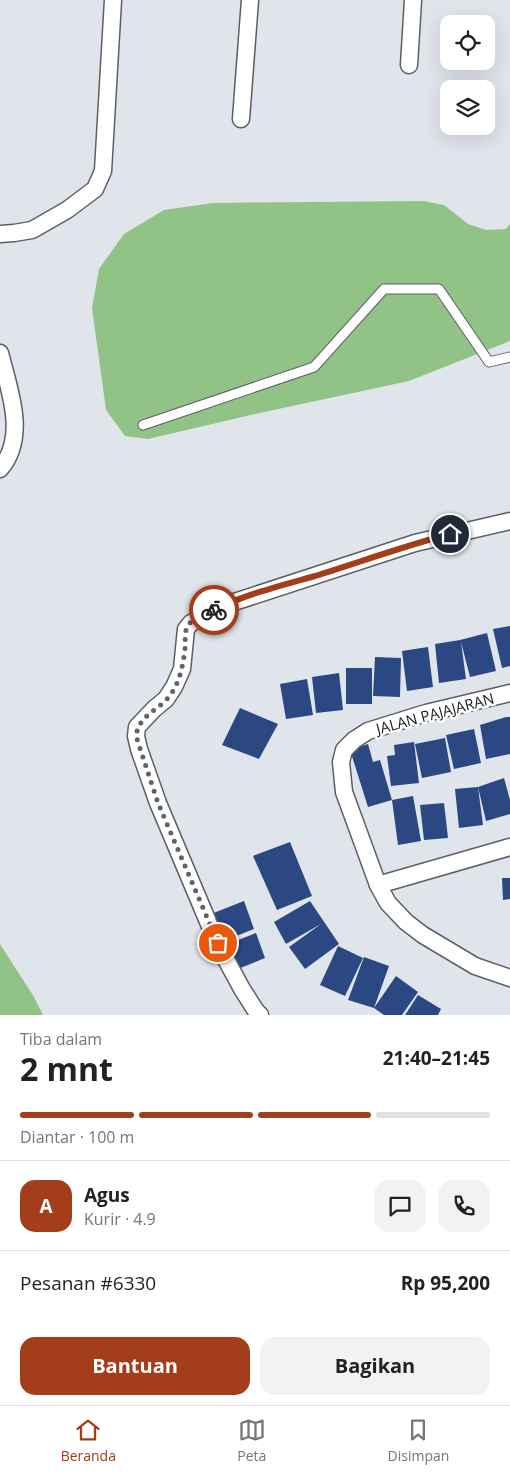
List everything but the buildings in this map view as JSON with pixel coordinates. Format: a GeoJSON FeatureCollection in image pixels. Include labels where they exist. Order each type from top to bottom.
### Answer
{"type":"FeatureCollection","features":[{"type":"Feature","properties":{"kind":"street"},"geometry":{"type":"LineString","coordinates":[[0,234],[32,230],[67,210],[95,189],[103,171],[113,0]]}},
{"type":"Feature","properties":{"kind":"street"},"geometry":{"type":"LineString","coordinates":[[240,119],[250,0]]}},
{"type":"Feature","properties":{"kind":"street"},"geometry":{"type":"LineString","coordinates":[[409,65],[413,0]]}},
{"type":"Feature","properties":{"kind":"street"},"geometry":{"type":"LineString","coordinates":[[0,354],[12,399],[14,417],[14,433],[10,448],[5,463],[0,468]]}},
{"type":"Feature","properties":{"kind":"street"},"geometry":{"type":"LineString","coordinates":[[260,1015],[242,989],[214,935],[158,803],[136,736],[137,727],[154,708],[166,699],[174,687],[182,669],[186,630],[191,623],[222,606],[415,543],[510,521]]}},
{"type":"Feature","properties":{"kind":"street","name":"JALAN PAJAJARAN"},"geometry":{"type":"LineString","coordinates":[[510,693],[426,713],[368,731],[354,740],[344,750],[341,762],[344,792],[378,885],[388,903],[406,922],[423,935],[475,966],[510,978]]}},
{"type":"Feature","properties":{"kind":"street"},"geometry":{"type":"LineString","coordinates":[[378,885],[510,847]]}},
{"type":"Feature","properties":{"kind":"lane"},"geometry":{"type":"LineString","coordinates":[[143,426],[314,367],[384,289],[439,289],[489,362],[510,358]]}},
{"type":"Feature","properties":{"kind":"green space"},"geometry":{"type":"Polygon","coordinates":[[[423,201],[444,205],[468,224],[486,230],[506,229],[510,224],[510,341],[409,381],[148,439],[125,436],[106,410],[92,308],[99,269],[124,234],[164,210],[213,203],[423,201]]]}},
{"type":"Feature","properties":{"kind":"green space"},"geometry":{"type":"Polygon","coordinates":[[[0,944],[34,997],[43,1015],[0,1015],[0,944]]]}},
{"type":"Feature","properties":{"kind":"way so far"},"geometry":{"type":"LineString","coordinates":[[214,610],[191,623],[186,630],[182,669],[174,687],[166,699],[154,708],[137,727],[136,736],[158,803],[218,943]]}},
{"type":"Feature","properties":{"kind":"route"},"geometry":{"type":"LineString","coordinates":[[214,610],[268,590],[415,543],[450,534]]}}]}
